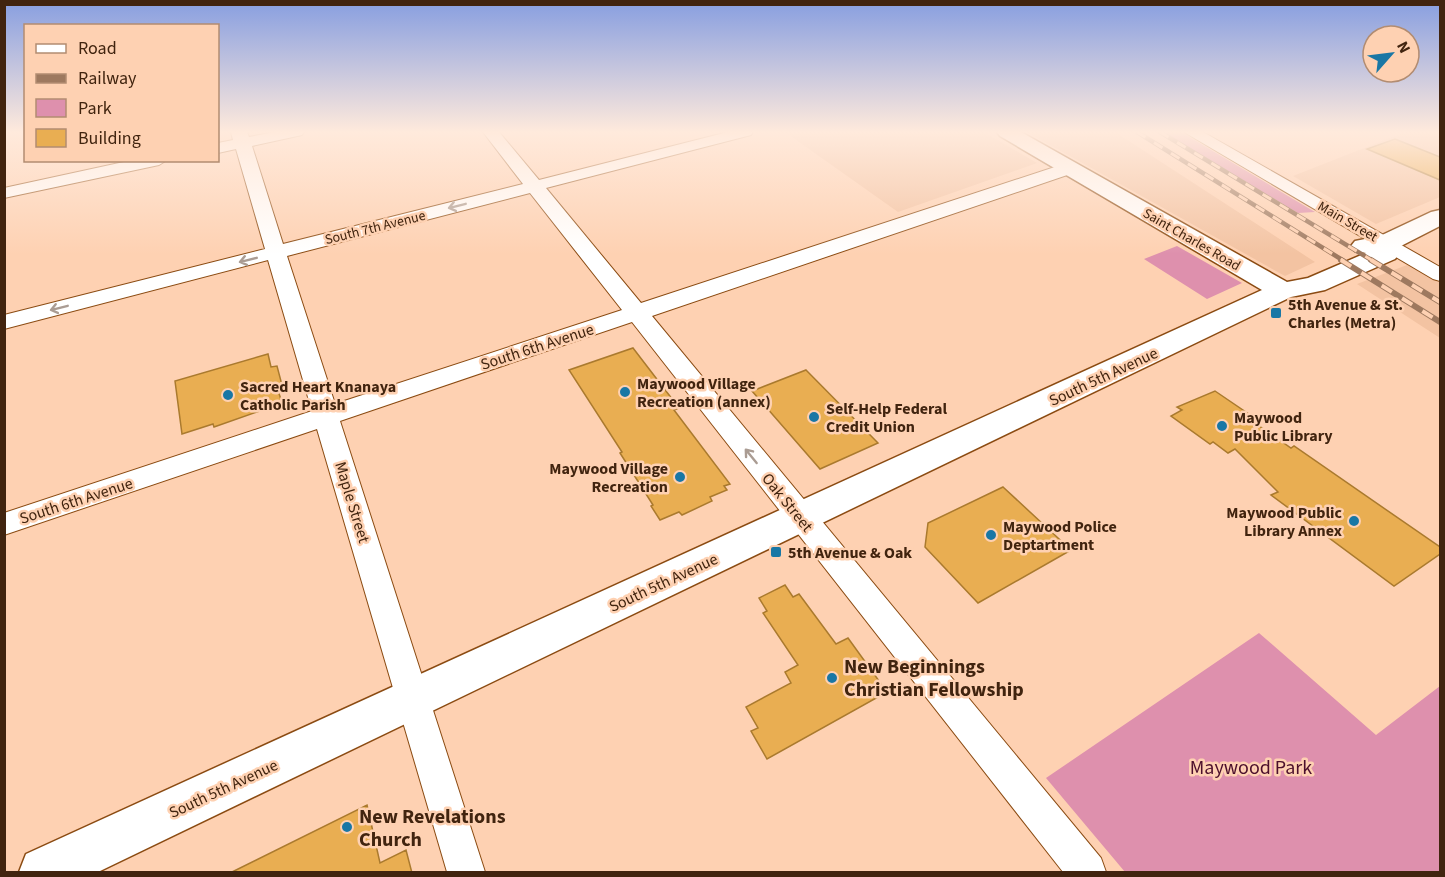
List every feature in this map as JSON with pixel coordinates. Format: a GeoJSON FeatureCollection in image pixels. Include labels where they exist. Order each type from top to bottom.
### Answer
{"type":"FeatureCollection","features":[{"type":"Feature","properties":{"kind":"street"},"geometry":{"type":"LineString","coordinates":[[4,193],[98,173]]}},
{"type":"Feature","properties":{"kind":"street","name":"Maple Street"},"geometry":{"type":"LineString","coordinates":[[245,173],[276,253],[466,873]]}},
{"type":"Feature","properties":{"kind":"street","name":"Oak Street"},"geometry":{"type":"LineString","coordinates":[[523,173],[1087,873]]}},
{"type":"Feature","properties":{"kind":"street","name":"South 7th Avenue"},"geometry":{"type":"LineString","coordinates":[[4,322],[585,173]]}},
{"type":"Feature","properties":{"kind":"street","name":"South 6th Avenue"},"geometry":{"type":"LineString","coordinates":[[4,524],[1055,173]]}},
{"type":"Feature","properties":{"kind":"street","name":"Saint Charles Road"},"geometry":{"type":"LineString","coordinates":[[1079,173],[1283,291]]}},
{"type":"Feature","properties":{"kind":"street","name":"Main Street"},"geometry":{"type":"LineString","coordinates":[[1264,173],[1440,275]]}},
{"type":"Feature","properties":{"kind":"street"},"geometry":{"type":"LineString","coordinates":[[1386,243],[1440,218]]}},
{"type":"Feature","properties":{"kind":"street","name":"South 5th Avenue"},"geometry":{"type":"LineString","coordinates":[[44,873],[1283,291],[1316,285],[1353,259],[1386,254],[1386,243]]}},
{"type":"Feature","properties":{"kind":"shaded area"},"geometry":{"type":"Polygon","coordinates":[[[843,173],[1009,173],[898,212],[843,173]]]}},
{"type":"Feature","properties":{"kind":"shaded area"},"geometry":{"type":"Polygon","coordinates":[[[1100,173],[1178,173],[1315,262],[1285,276],[1100,173]]]}},
{"type":"Feature","properties":{"kind":"shaded area"},"geometry":{"type":"Polygon","coordinates":[[[1301,173],[1440,173],[1440,197],[1376,224],[1293,176],[1301,173]]]}},
{"type":"Feature","properties":{"kind":"shaded area"},"geometry":{"type":"Polygon","coordinates":[[[1407,265],[1440,283],[1440,338],[1357,284],[1407,265]]]}},
{"type":"Feature","properties":{"kind":"green space"},"geometry":{"type":"Polygon","coordinates":[[[1231,173],[1250,173],[1315,212],[1298,213],[1231,173]]]}},
{"type":"Feature","properties":{"kind":"green space"},"geometry":{"type":"Polygon","coordinates":[[[1177,246],[1242,283],[1207,299],[1144,259],[1177,246]]]}},
{"type":"Feature","properties":{"kind":"green space","name":"Maywood Park"},"geometry":{"type":"Polygon","coordinates":[[[1259,633],[1376,735],[1440,686],[1440,872],[1125,872],[1046,778],[1259,633]]]}},
{"type":"Feature","properties":{"kind":"building"},"geometry":{"type":"Polygon","coordinates":[[[1423,173],[1440,173],[1440,180],[1423,173]]]}},
{"type":"Feature","properties":{"kind":"building"},"geometry":{"type":"Polygon","coordinates":[[[633,348],[679,408],[674,410],[730,484],[724,486],[727,490],[710,497],[712,501],[682,515],[679,512],[660,520],[620,453],[622,452],[569,370],[633,348]]]}},
{"type":"Feature","properties":{"kind":"building","name":"Sacred Heart Knanaya Catholic Parish"},"geometry":{"type":"Polygon","coordinates":[[[268,354],[271,367],[277,366],[282,385],[277,387],[282,403],[214,427],[213,424],[182,434],[175,381],[268,354]]]}},
{"type":"Feature","properties":{"kind":"building","name":"Self-Help Federal Credit Union"},"geometry":{"type":"Polygon","coordinates":[[[806,370],[878,443],[820,469],[752,391],[806,370]]]}},
{"type":"Feature","properties":{"kind":"building","name":"Maywood Public Library Annex"},"geometry":{"type":"Polygon","coordinates":[[[1215,391],[1256,419],[1252,421],[1291,448],[1294,446],[1440,547],[1440,554],[1394,586],[1271,495],[1278,492],[1235,449],[1228,453],[1213,442],[1210,444],[1171,416],[1182,410],[1177,407],[1215,391]]]}},
{"type":"Feature","properties":{"kind":"building","name":"Maywood Police Deptartment"},"geometry":{"type":"Polygon","coordinates":[[[1003,487],[1071,550],[978,603],[925,547],[928,523],[1003,487]]]}},
{"type":"Feature","properties":{"kind":"building","name":"New Beginnings Christian Fellowship"},"geometry":{"type":"Polygon","coordinates":[[[785,585],[793,597],[799,594],[836,644],[848,638],[887,692],[767,759],[751,731],[758,728],[746,707],[791,683],[785,672],[798,665],[763,613],[767,611],[759,598],[785,585]]]}},
{"type":"Feature","properties":{"kind":"building","name":"New Revelations Church"},"geometry":{"type":"Polygon","coordinates":[[[367,805],[380,863],[406,850],[412,873],[230,873],[367,805]]]}},
{"type":"Feature","properties":{"kind":"railway"},"geometry":{"type":"LineString","coordinates":[[1203,173],[1344,261]]}},
{"type":"Feature","properties":{"kind":"railway"},"geometry":{"type":"LineString","coordinates":[[1228,173],[1373,261]]}},
{"type":"Feature","properties":{"kind":"railway"},"geometry":{"type":"LineString","coordinates":[[1341,260],[1440,322]]}},
{"type":"Feature","properties":{"kind":"railway"},"geometry":{"type":"LineString","coordinates":[[1371,260],[1440,302]]}},
{"type":"Feature","properties":{"kind":"place","name":"5th Avenue & St. Charles (Metra)"},"geometry":{"type":"Point","coordinates":[1276,313]}},
{"type":"Feature","properties":{"kind":"place","name":"Maywood Village Recreation (annex)"},"geometry":{"type":"Point","coordinates":[625,392]}},
{"type":"Feature","properties":{"kind":"place","name":"Sacred Heart Knanaya Catholic Parish"},"geometry":{"type":"Point","coordinates":[228,395]}},
{"type":"Feature","properties":{"kind":"place","name":"Self-Help Federal Credit Union"},"geometry":{"type":"Point","coordinates":[814,417]}},
{"type":"Feature","properties":{"kind":"place","name":"Maywood Public Library"},"geometry":{"type":"Point","coordinates":[1222,426]}},
{"type":"Feature","properties":{"kind":"place","name":"Maywood Village Recreation"},"geometry":{"type":"Point","coordinates":[680,477]}},
{"type":"Feature","properties":{"kind":"place","name":"Maywood Public Library Annex"},"geometry":{"type":"Point","coordinates":[1354,521]}},
{"type":"Feature","properties":{"kind":"place","name":"Maywood Police Deptartment"},"geometry":{"type":"Point","coordinates":[991,535]}},
{"type":"Feature","properties":{"kind":"place","name":"5th Avenue & Oak"},"geometry":{"type":"Point","coordinates":[776,552]}},
{"type":"Feature","properties":{"kind":"place","name":"New Beginnings Christian Fellowship"},"geometry":{"type":"Point","coordinates":[832,678]}},
{"type":"Feature","properties":{"kind":"place","name":"New Revelations Church"},"geometry":{"type":"Point","coordinates":[347,827]}}]}
